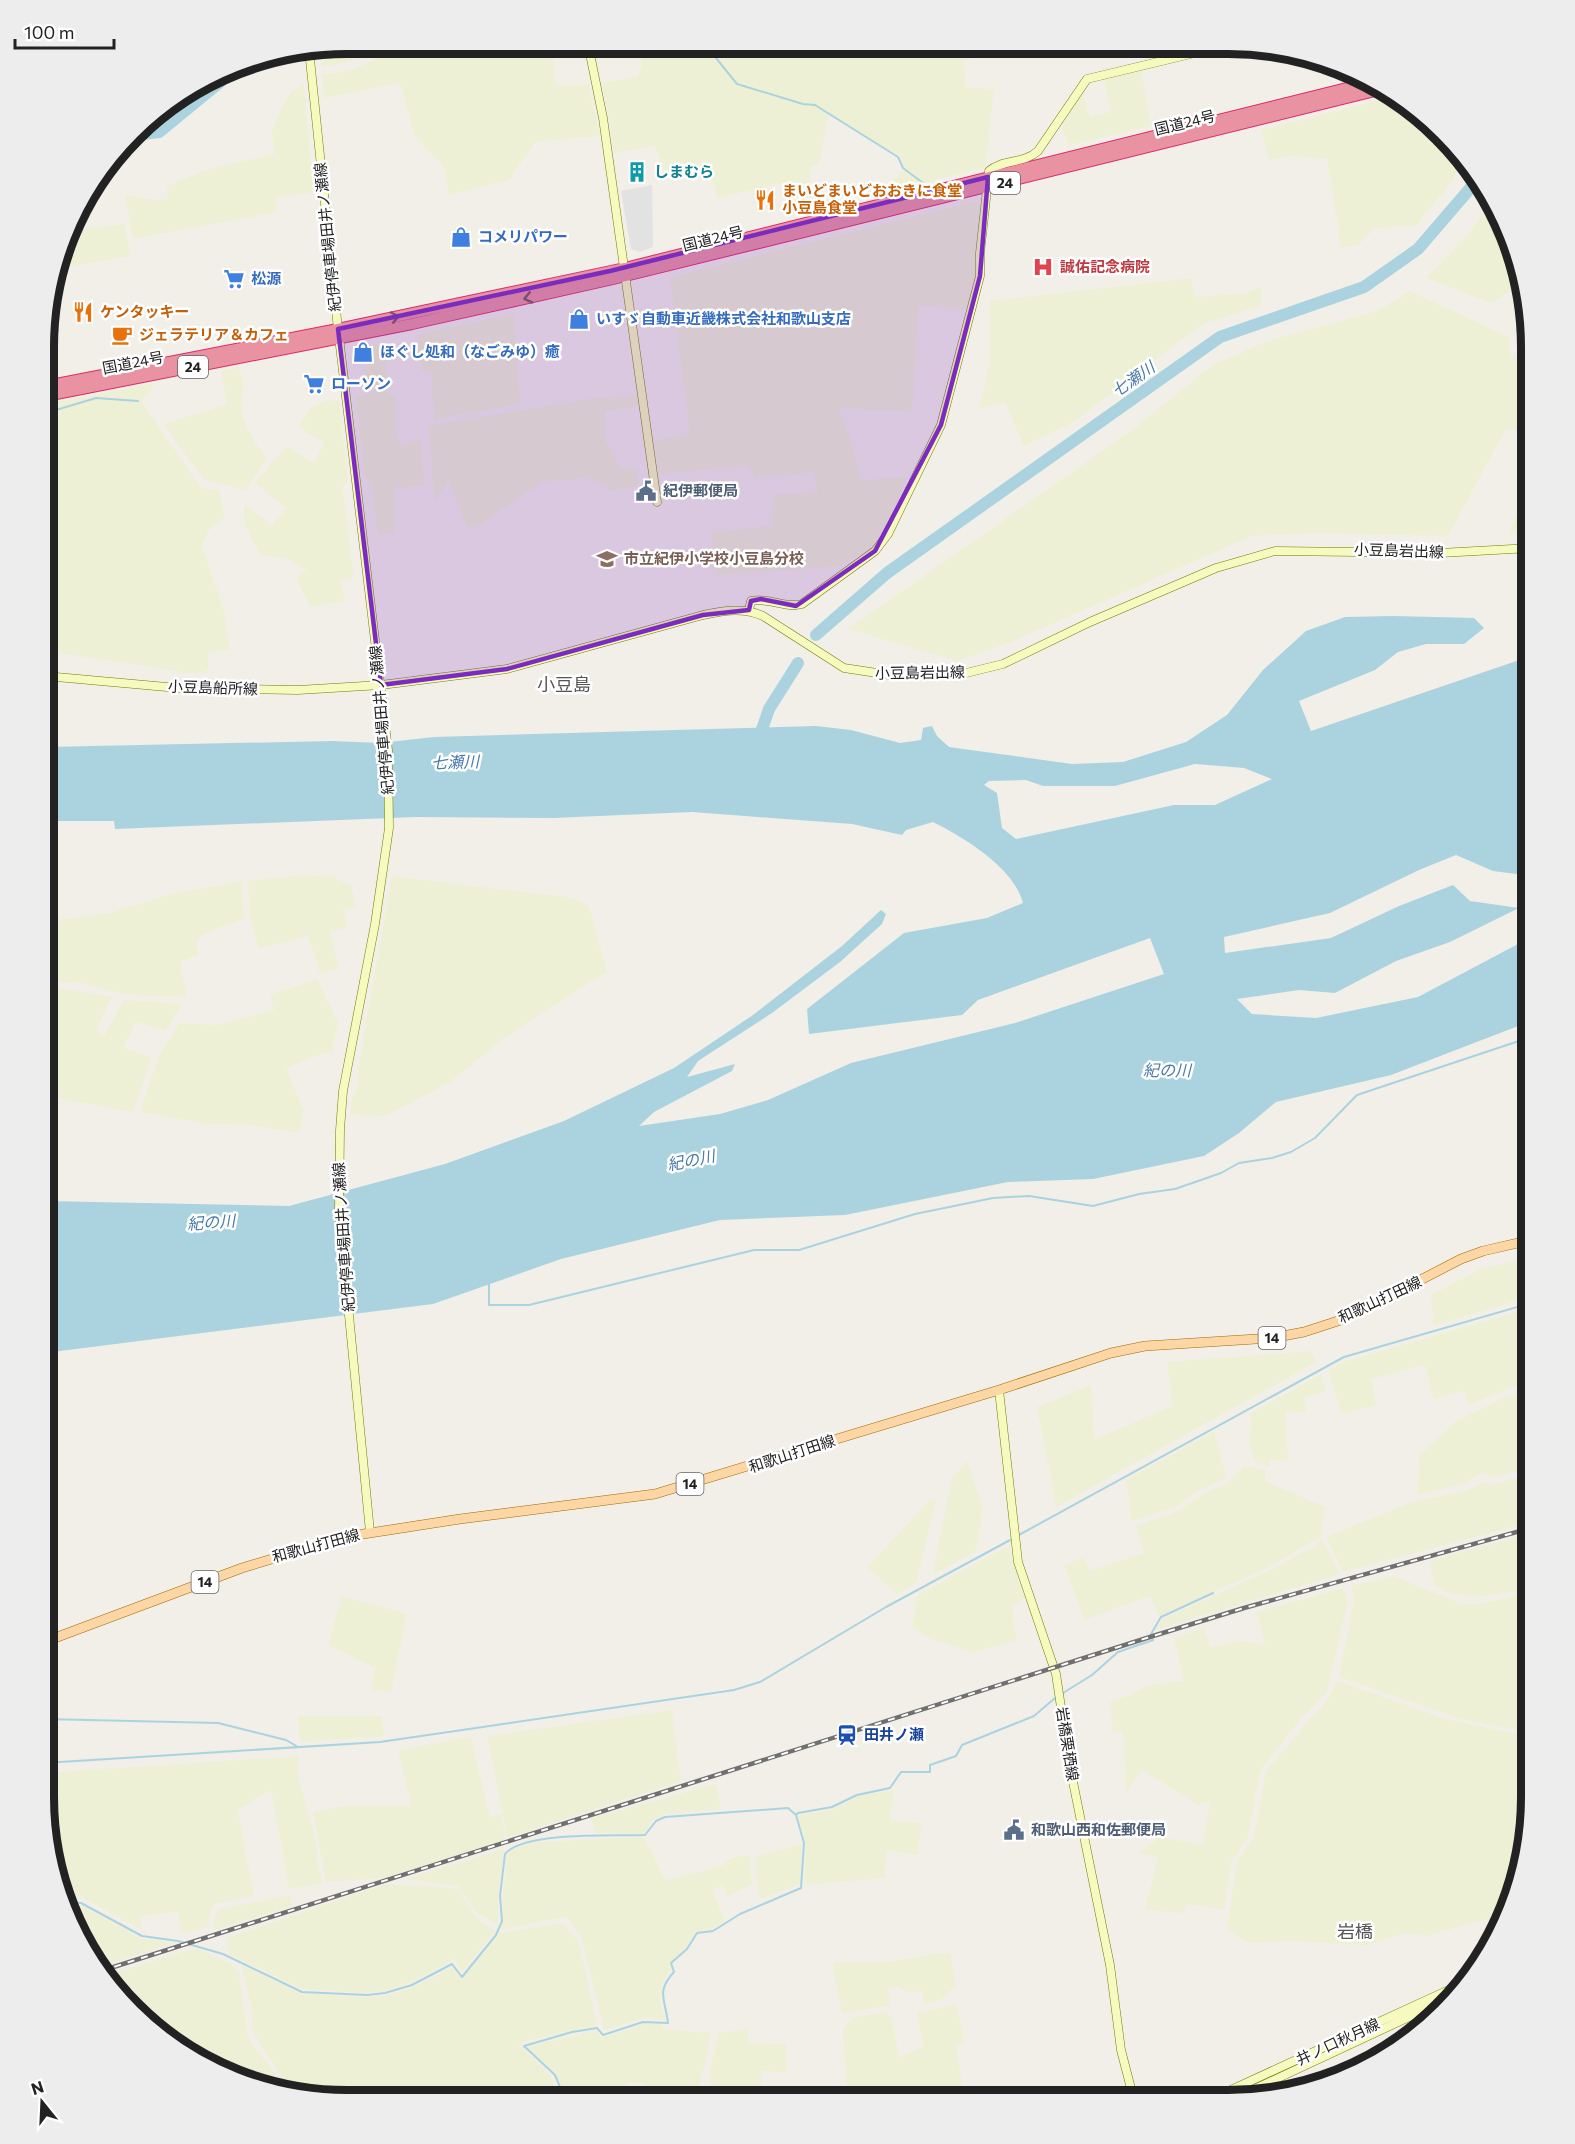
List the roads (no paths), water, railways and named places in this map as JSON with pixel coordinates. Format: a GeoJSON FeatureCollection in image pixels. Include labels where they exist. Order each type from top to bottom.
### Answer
{"type":"FeatureCollection","features":[{"type":"Feature","properties":{"kind":"highway","name":"国道24号"},"geometry":{"type":"LineString","coordinates":[[988,182],[1359,85]]}},
{"type":"Feature","properties":{"kind":"highway","name":"国道24号"},"geometry":{"type":"LineString","coordinates":[[54,394],[625,272],[988,182],[1372,92]]}},
{"type":"Feature","properties":{"kind":"highway","name":"国道24号"},"geometry":{"type":"LineString","coordinates":[[54,385],[339,334]]}},
{"type":"Feature","properties":{"kind":"main road"},"geometry":{"type":"LineString","coordinates":[[590,54],[603,118],[657,502]]}},
{"type":"Feature","properties":{"kind":"main road"},"geometry":{"type":"LineString","coordinates":[[381,685],[507,669],[703,615],[750,610],[751,601],[761,599],[796,606],[875,551],[888,534],[942,425],[980,276],[980,253],[989,171],[995,166],[1031,157],[1038,151],[1087,79],[1191,54]]}},
{"type":"Feature","properties":{"kind":"main road","name":"紀伊停車場田井ノ瀬線"},"geometry":{"type":"LineString","coordinates":[[310,57],[339,334],[388,750],[389,817],[385,867],[346,1075],[339,1145],[339,1212],[369,1528]]}},
{"type":"Feature","properties":{"kind":"main road","name":"小豆島岩出線"},"geometry":{"type":"LineString","coordinates":[[750,610],[763,615],[844,668],[890,675],[966,673],[1003,664],[1090,622],[1216,568],[1275,551],[1352,550],[1440,553],[1521,549]]}},
{"type":"Feature","properties":{"kind":"main road","name":"小豆島船所線"},"geometry":{"type":"LineString","coordinates":[[54,677],[178,688],[298,690],[381,685]]}},
{"type":"Feature","properties":{"kind":"main road","name":"和歌山打田線"},"geometry":{"type":"LineString","coordinates":[[54,1638],[284,1554],[369,1528],[656,1494],[999,1390],[1111,1353],[1144,1346],[1272,1338],[1304,1332],[1347,1318],[1461,1259],[1483,1251],[1521,1242]]}},
{"type":"Feature","properties":{"kind":"main road","name":"岩橋栗栖線"},"geometry":{"type":"LineString","coordinates":[[999,1390],[1014,1506],[1018,1562],[1056,1674],[1068,1754],[1110,1965],[1121,2050],[1131,2090]]}},
{"type":"Feature","properties":{"kind":"main road","name":"井ノ口秋月線"},"geometry":{"type":"LineString","coordinates":[[1231,2090],[1448,1990]]}},
{"type":"Feature","properties":{"kind":"main road","name":"井ノ口秋月線"},"geometry":{"type":"LineString","coordinates":[[1257,2088],[1433,2006]]}},
{"type":"Feature","properties":{"kind":"water","name":"紀の川"},"geometry":{"type":"Polygon","coordinates":[[[1393,616],[1474,618],[1484,628],[1464,644],[1426,644],[1398,652],[1375,670],[1299,701],[1311,731],[1521,659],[1521,835],[1518,839],[1521,840],[1521,875],[1493,871],[1456,855],[1419,870],[1330,913],[1224,937],[1225,953],[1331,938],[1399,906],[1453,885],[1470,901],[1519,908],[1450,942],[1396,961],[1335,993],[1299,990],[1237,999],[1252,1014],[1316,1018],[1418,997],[1521,942],[1521,1025],[1391,1075],[1276,1102],[1239,1133],[1204,1156],[1093,1179],[1008,1182],[845,1215],[720,1220],[561,1259],[433,1304],[54,1352],[54,1201],[289,1206],[445,1164],[564,1121],[674,1068],[753,1015],[842,946],[881,910],[886,914],[882,924],[840,962],[772,1013],[698,1061],[687,1077],[735,1064],[732,1071],[654,1112],[639,1126],[720,1114],[768,1100],[851,1063],[1015,1023],[1164,974],[1150,938],[978,1000],[962,1015],[809,1034],[807,1009],[904,933],[987,918],[1023,903],[1010,878],[987,855],[933,822],[906,830],[902,835],[852,824],[692,812],[553,818],[415,817],[115,829],[114,821],[54,821],[54,747],[333,741],[380,743],[434,737],[816,726],[851,730],[900,743],[921,740],[923,728],[932,726],[937,736],[949,747],[1072,764],[1123,762],[1186,742],[1227,715],[1263,670],[1306,631],[1345,617],[1393,616]],[[1195,764],[1115,786],[1043,786],[1026,780],[989,781],[984,785],[997,793],[1002,828],[1016,839],[1174,805],[1215,805],[1272,779],[1244,768],[1195,764]]]}},
{"type":"Feature","properties":{"kind":"waterway"},"geometry":{"type":"LineString","coordinates":[[716,54],[716,58],[737,84],[803,104],[815,105],[898,157],[903,168],[923,183]]}},
{"type":"Feature","properties":{"kind":"waterway"},"geometry":{"type":"LineString","coordinates":[[147,133],[159,132],[217,85]]}},
{"type":"Feature","properties":{"kind":"waterway","name":"七瀬川"},"geometry":{"type":"LineString","coordinates":[[816,635],[887,573],[1220,337],[1364,287],[1418,249],[1473,185]]}},
{"type":"Feature","properties":{"kind":"waterway"},"geometry":{"type":"LineString","coordinates":[[54,411],[96,398],[138,401]]}},
{"type":"Feature","properties":{"kind":"waterway","name":"七瀬川"},"geometry":{"type":"LineString","coordinates":[[758,741],[769,709],[798,663]]}},
{"type":"Feature","properties":{"kind":"waterway"},"geometry":{"type":"LineString","coordinates":[[489,1283],[489,1305],[529,1305],[754,1250],[799,1250],[915,1214],[993,1198],[1029,1196],[1093,1206],[1139,1194],[1175,1189],[1221,1173],[1239,1163],[1272,1158],[1291,1152],[1315,1138],[1357,1095],[1521,1040]]}},
{"type":"Feature","properties":{"kind":"waterway"},"geometry":{"type":"LineString","coordinates":[[1017,1536],[1344,1357],[1521,1306]]}},
{"type":"Feature","properties":{"kind":"waterway"},"geometry":{"type":"LineString","coordinates":[[54,1762],[380,1742],[734,1690],[760,1682],[886,1607],[1012,1539]]}},
{"type":"Feature","properties":{"kind":"waterway"},"geometry":{"type":"LineString","coordinates":[[1063,1693],[1092,1675],[1118,1652],[1153,1640],[1151,1634],[1161,1617],[1213,1593]]}},
{"type":"Feature","properties":{"kind":"waterway"},"geometry":{"type":"LineString","coordinates":[[561,2090],[555,2075],[524,2046],[572,2032],[597,2028],[603,2035],[643,2022],[668,2023],[663,1990],[674,1972],[671,1963],[687,1949],[697,1933],[713,1931],[740,1914],[801,1888],[804,1843],[796,1815],[798,1813],[832,1807],[857,1795],[890,1788],[901,1772],[930,1772],[930,1765],[956,1756],[962,1745],[1034,1716],[1055,1698]]}},
{"type":"Feature","properties":{"kind":"waterway"},"geometry":{"type":"LineString","coordinates":[[54,1719],[218,1723],[286,1740],[298,1747]]}},
{"type":"Feature","properties":{"kind":"waterway"},"geometry":{"type":"LineString","coordinates":[[74,1903],[81,1903],[142,1936],[178,1941],[223,1954],[302,1992],[367,1995],[385,1993],[412,1985],[452,1964],[462,1977],[496,1935],[502,1921],[500,1896],[505,1854],[515,1847],[531,1841],[571,1836],[645,1835],[656,1821],[665,1817],[788,1808],[796,1815]]}},
{"type":"Feature","properties":{"kind":"railway"},"geometry":{"type":"LineString","coordinates":[[110,1968],[1153,1636],[1244,1608],[1521,1531]]}},
{"type":"Feature","properties":{"kind":"place","name":"しまむら"},"geometry":{"type":"Point","coordinates":[637,172]}},
{"type":"Feature","properties":{"kind":"place","name":"まいどまいどおおきに食堂 小豆島食堂"},"geometry":{"type":"Point","coordinates":[765,200]}},
{"type":"Feature","properties":{"kind":"place","name":"コメリパワー"},"geometry":{"type":"Point","coordinates":[461,237]}},
{"type":"Feature","properties":{"kind":"place","name":"誠佑記念病院"},"geometry":{"type":"Point","coordinates":[1043,267]}},
{"type":"Feature","properties":{"kind":"place","name":"松源"},"geometry":{"type":"Point","coordinates":[234,279]}},
{"type":"Feature","properties":{"kind":"place","name":"ケンタッキー"},"geometry":{"type":"Point","coordinates":[83,312]}},
{"type":"Feature","properties":{"kind":"place","name":"いすゞ自動車近畿株式会社和歌山支店"},"geometry":{"type":"Point","coordinates":[579,319]}},
{"type":"Feature","properties":{"kind":"place","name":"ジェラテリア＆カフェ"},"geometry":{"type":"Point","coordinates":[122,335]}},
{"type":"Feature","properties":{"kind":"place","name":"ほぐし処和（なごみゆ）癒"},"geometry":{"type":"Point","coordinates":[363,352]}},
{"type":"Feature","properties":{"kind":"place","name":"ローソン"},"geometry":{"type":"Point","coordinates":[314,384]}},
{"type":"Feature","properties":{"kind":"place","name":"紀伊郵便局"},"geometry":{"type":"Point","coordinates":[646,491]}},
{"type":"Feature","properties":{"kind":"place","name":"市立紀伊小学校小豆島分校"},"geometry":{"type":"Point","coordinates":[607,559]}},
{"type":"Feature","properties":{"kind":"place","name":"田井ノ瀬"},"geometry":{"type":"Point","coordinates":[847,1735]}},
{"type":"Feature","properties":{"kind":"place","name":"和歌山西和佐郵便局"},"geometry":{"type":"Point","coordinates":[1014,1830]}},
{"type":"Feature","properties":{"kind":"district","name":"小豆島"},"geometry":{"type":"Point","coordinates":[564,685]}},
{"type":"Feature","properties":{"kind":"district","name":"岩橋"},"geometry":{"type":"Point","coordinates":[1355,1932]}}]}
